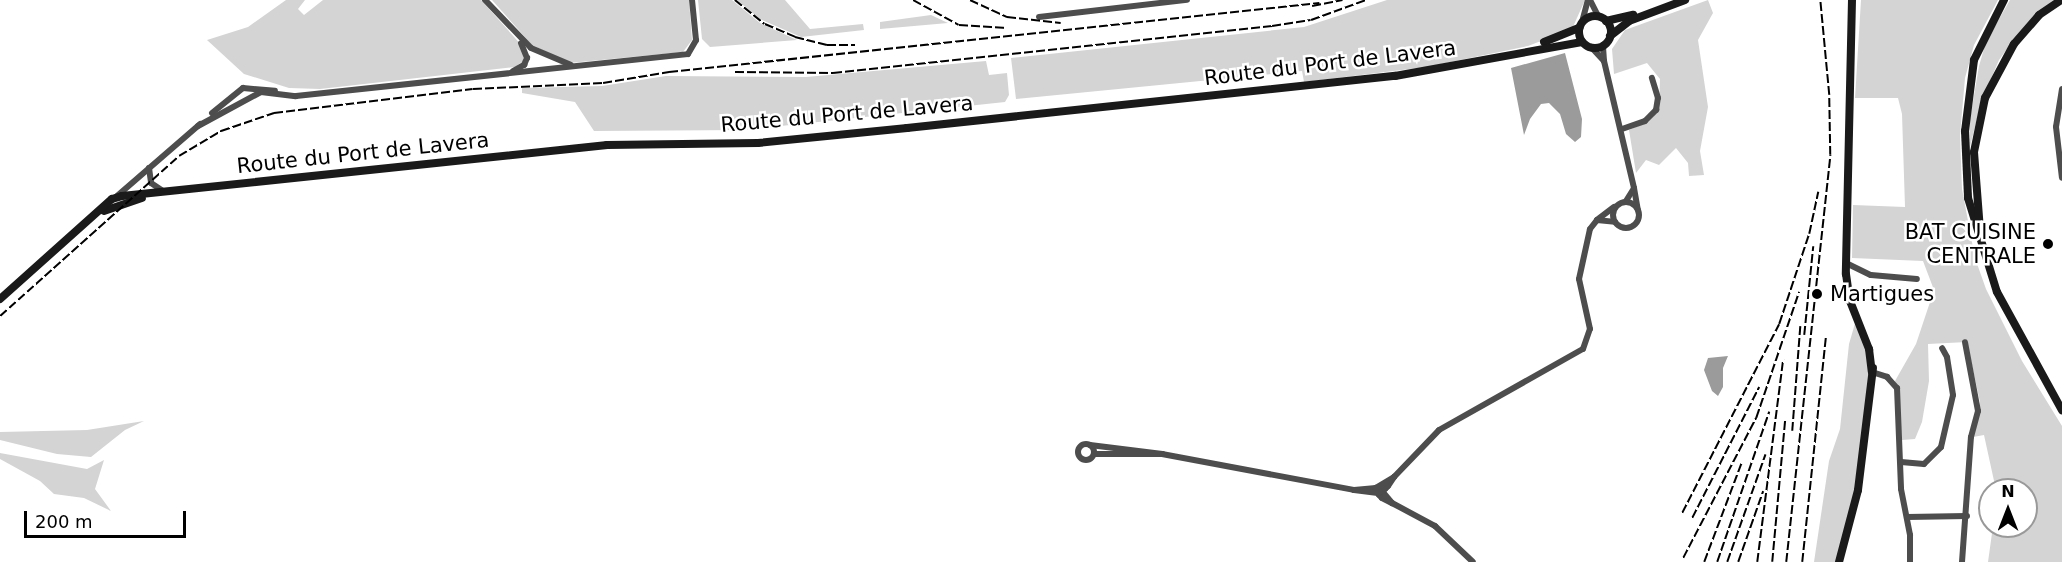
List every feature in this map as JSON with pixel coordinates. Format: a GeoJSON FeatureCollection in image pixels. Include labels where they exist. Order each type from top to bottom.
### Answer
{"type":"FeatureCollection","features":[{"type":"Feature","properties":{"kind":"street"},"geometry":{"type":"LineString","coordinates":[[485,0],[517,36],[531,48],[561,64],[589,64]]}},
{"type":"Feature","properties":{"kind":"street"},"geometry":{"type":"LineString","coordinates":[[198,126],[256,94],[296,96],[692,51],[696,40],[692,0]]}},
{"type":"Feature","properties":{"kind":"street"},"geometry":{"type":"LineString","coordinates":[[1039,17],[1187,0]]}},
{"type":"Feature","properties":{"kind":"street"},"geometry":{"type":"LineString","coordinates":[[1589,0],[1602,18],[1610,36]]}},
{"type":"Feature","properties":{"kind":"street"},"geometry":{"type":"LineString","coordinates":[[1589,0],[1580,25],[1582,42],[1591,47],[1604,61]]}},
{"type":"Feature","properties":{"kind":"street"},"geometry":{"type":"LineString","coordinates":[[1597,220],[1615,222],[1626,228],[1634,225],[1638,210],[1622,129],[1604,61],[1603,45],[1610,36],[1629,21],[1684,0]]}},
{"type":"Feature","properties":{"kind":"street"},"geometry":{"type":"LineString","coordinates":[[1839,562],[1858,490],[1874,345],[1855,299],[1848,264],[1852,0]]}},
{"type":"Feature","properties":{"kind":"street"},"geometry":{"type":"LineString","coordinates":[[1853,21],[1858,0]]}},
{"type":"Feature","properties":{"kind":"street"},"geometry":{"type":"LineString","coordinates":[[2004,0],[1974,60],[1965,131],[1968,198],[1985,260],[2013,327],[2062,410]]}},
{"type":"Feature","properties":{"kind":"street"},"geometry":{"type":"LineString","coordinates":[[1985,260],[1974,167],[1983,106],[2014,44],[2039,15],[2061,0]]}},
{"type":"Feature","properties":{"kind":"street"},"geometry":{"type":"LineString","coordinates":[[1580,25],[1602,18],[1665,7]]}},
{"type":"Feature","properties":{"kind":"street","name":"Route du Port de Lavera"},"geometry":{"type":"LineString","coordinates":[[1529,48],[1580,25]]}},
{"type":"Feature","properties":{"kind":"street"},"geometry":{"type":"LineString","coordinates":[[507,73],[519,70],[527,58],[517,36]]}},
{"type":"Feature","properties":{"kind":"street","name":"Route du Port de Lavera"},"geometry":{"type":"LineString","coordinates":[[166,192],[607,145],[758,143],[966,122],[1395,76],[1529,48],[1582,42]]}},
{"type":"Feature","properties":{"kind":"street"},"geometry":{"type":"LineString","coordinates":[[1591,47],[1603,45]]}},
{"type":"Feature","properties":{"kind":"street"},"geometry":{"type":"LineString","coordinates":[[1622,129],[1645,121],[1656,110],[1658,98],[1652,78]]}},
{"type":"Feature","properties":{"kind":"street"},"geometry":{"type":"LineString","coordinates":[[93,218],[105,210],[235,92],[247,86],[296,96]]}},
{"type":"Feature","properties":{"kind":"street"},"geometry":{"type":"LineString","coordinates":[[2062,89],[2056,127],[2062,178]]}},
{"type":"Feature","properties":{"kind":"street"},"geometry":{"type":"LineString","coordinates":[[149,168],[152,183],[166,192]]}},
{"type":"Feature","properties":{"kind":"street"},"geometry":{"type":"LineString","coordinates":[[1379,491],[1439,430],[1583,349],[1590,329],[1579,279],[1590,229],[1597,220],[1633,196],[1634,188]]}},
{"type":"Feature","properties":{"kind":"street"},"geometry":{"type":"LineString","coordinates":[[0,299],[119,196],[166,192]]}},
{"type":"Feature","properties":{"kind":"street"},"geometry":{"type":"LineString","coordinates":[[105,210],[166,192]]}},
{"type":"Feature","properties":{"kind":"street"},"geometry":{"type":"LineString","coordinates":[[1625,201],[1638,210]]}},
{"type":"Feature","properties":{"kind":"street"},"geometry":{"type":"LineString","coordinates":[[1615,207],[1615,222]]}},
{"type":"Feature","properties":{"kind":"street"},"geometry":{"type":"LineString","coordinates":[[1848,264],[1871,274],[1917,279]]}},
{"type":"Feature","properties":{"kind":"street"},"geometry":{"type":"LineString","coordinates":[[1962,562],[1971,437],[1978,411],[1965,342]]}},
{"type":"Feature","properties":{"kind":"street"},"geometry":{"type":"LineString","coordinates":[[1901,462],[1924,464],[1941,447],[1953,395],[1947,357],[1942,348]]}},
{"type":"Feature","properties":{"kind":"street"},"geometry":{"type":"LineString","coordinates":[[1872,372],[1887,377],[1897,388],[1910,562]]}},
{"type":"Feature","properties":{"kind":"street"},"geometry":{"type":"LineString","coordinates":[[1162,454],[1094,454],[1086,460],[1078,454],[1082,445],[1090,445],[1162,454],[1354,490],[1379,491],[1392,503],[1435,526],[1473,562]]}},
{"type":"Feature","properties":{"kind":"street"},"geometry":{"type":"LineString","coordinates":[[1090,445],[1094,454]]}},
{"type":"Feature","properties":{"kind":"street"},"geometry":{"type":"LineString","coordinates":[[1907,517],[1967,516]]}},
{"type":"Feature","properties":{"kind":"shaded area"},"geometry":{"type":"Polygon","coordinates":[[[286,0],[305,0],[298,9],[304,15],[323,0],[481,0],[524,48],[523,61],[515,67],[320,89],[289,88],[244,74],[207,40],[248,27],[286,0]]]}},
{"type":"Feature","properties":{"kind":"shaded area"},"geometry":{"type":"Polygon","coordinates":[[[492,0],[689,0],[692,40],[683,52],[570,63],[532,45],[492,0]]]}},
{"type":"Feature","properties":{"kind":"shaded area"},"geometry":{"type":"Polygon","coordinates":[[[698,0],[732,0],[760,23],[797,40],[710,47],[702,39],[698,0]]]}},
{"type":"Feature","properties":{"kind":"shaded area"},"geometry":{"type":"Polygon","coordinates":[[[737,0],[785,0],[810,29],[863,24],[864,30],[801,37],[760,19],[737,0]]]}},
{"type":"Feature","properties":{"kind":"shaded area"},"geometry":{"type":"Polygon","coordinates":[[[1387,0],[1585,0],[1572,29],[1528,46],[1426,67],[1304,82],[1302,71],[1016,99],[1011,58],[1304,27],[1387,0]]]}},
{"type":"Feature","properties":{"kind":"shaded area"},"geometry":{"type":"Polygon","coordinates":[[[1708,0],[1713,13],[1698,40],[1708,107],[1700,151],[1704,175],[1689,176],[1688,163],[1676,148],[1659,165],[1646,160],[1636,173],[1629,130],[1648,122],[1659,110],[1660,79],[1647,63],[1614,74],[1612,49],[1625,30],[1708,0]]]}},
{"type":"Feature","properties":{"kind":"shaded area"},"geometry":{"type":"Polygon","coordinates":[[[1861,0],[1998,0],[1974,45],[1965,78],[1960,135],[1962,189],[1975,258],[1986,289],[2022,361],[2062,426],[2062,562],[1988,562],[1991,538],[2038,538],[2038,478],[1993,478],[1984,435],[1973,437],[1980,402],[1967,342],[1928,344],[1929,381],[1922,422],[1915,439],[1902,440],[1895,381],[1916,344],[1934,290],[1923,261],[1852,258],[1853,205],[1905,207],[1902,114],[1898,98],[1855,98],[1861,0]]]}},
{"type":"Feature","properties":{"kind":"shaded area"},"geometry":{"type":"Polygon","coordinates":[[[2010,0],[2055,0],[2014,39],[1999,60],[1981,102],[1969,151],[1970,119],[1979,66],[1986,42],[2010,0]]]}},
{"type":"Feature","properties":{"kind":"shaded area"},"geometry":{"type":"Polygon","coordinates":[[[931,15],[948,23],[880,29],[880,22],[931,15]]]}},
{"type":"Feature","properties":{"kind":"shaded area"},"geometry":{"type":"Polygon","coordinates":[[[1565,53],[1582,119],[1581,137],[1575,142],[1566,134],[1560,114],[1549,103],[1541,104],[1530,119],[1524,135],[1511,68],[1565,53]]]}},
{"type":"Feature","properties":{"kind":"shaded area"},"geometry":{"type":"Polygon","coordinates":[[[986,61],[989,75],[1007,73],[1009,95],[1005,102],[744,130],[594,131],[575,102],[522,93],[522,88],[602,86],[666,76],[806,77],[986,61]]]}},
{"type":"Feature","properties":{"kind":"shaded area"},"geometry":{"type":"Polygon","coordinates":[[[1856,320],[1866,344],[1869,373],[1856,486],[1837,562],[1814,562],[1829,461],[1840,429],[1849,344],[1856,320]]]}},
{"type":"Feature","properties":{"kind":"shaded area"},"geometry":{"type":"Polygon","coordinates":[[[1728,356],[1723,368],[1723,387],[1718,396],[1712,391],[1704,370],[1708,358],[1728,356]]]}},
{"type":"Feature","properties":{"kind":"shaded area"},"geometry":{"type":"Polygon","coordinates":[[[144,421],[125,430],[91,457],[57,454],[0,440],[0,432],[87,430],[144,421]]]}},
{"type":"Feature","properties":{"kind":"shaded area"},"geometry":{"type":"Polygon","coordinates":[[[0,453],[87,469],[104,460],[95,489],[111,511],[84,498],[54,494],[40,481],[0,459],[0,453]]]}},
{"type":"Feature","properties":{"kind":"railway"},"geometry":{"type":"LineString","coordinates":[[735,0],[765,24],[795,37],[827,45],[855,45]]}},
{"type":"Feature","properties":{"kind":"railway"},"geometry":{"type":"LineString","coordinates":[[913,0],[959,25],[1007,28]]}},
{"type":"Feature","properties":{"kind":"railway"},"geometry":{"type":"LineString","coordinates":[[970,0],[1007,17],[1061,23]]}},
{"type":"Feature","properties":{"kind":"railway"},"geometry":{"type":"LineString","coordinates":[[1312,6],[1342,0]]}},
{"type":"Feature","properties":{"kind":"railway"},"geometry":{"type":"LineString","coordinates":[[735,72],[833,73],[1272,26],[1311,20],[1366,0]]}},
{"type":"Feature","properties":{"kind":"railway"},"geometry":{"type":"LineString","coordinates":[[1786,562],[1830,155],[1829,95],[1820,0]]}},
{"type":"Feature","properties":{"kind":"railway"},"geometry":{"type":"LineString","coordinates":[[0,316],[179,156],[221,131],[274,113],[473,89],[603,83],[669,72],[1319,3]]}},
{"type":"Feature","properties":{"kind":"railway"},"geometry":{"type":"LineString","coordinates":[[1682,513],[1779,324],[1809,234],[1818,192]]}},
{"type":"Feature","properties":{"kind":"railway"},"geometry":{"type":"LineString","coordinates":[[1804,335],[1813,246]]}},
{"type":"Feature","properties":{"kind":"railway"},"geometry":{"type":"LineString","coordinates":[[1683,558],[1756,418],[1799,292]]}},
{"type":"Feature","properties":{"kind":"railway"},"geometry":{"type":"LineString","coordinates":[[1792,431],[1800,326]]}},
{"type":"Feature","properties":{"kind":"railway"},"geometry":{"type":"LineString","coordinates":[[1802,562],[1826,335]]}},
{"type":"Feature","properties":{"kind":"railway"},"geometry":{"type":"LineString","coordinates":[[1757,562],[1783,360]]}},
{"type":"Feature","properties":{"kind":"railway"},"geometry":{"type":"LineString","coordinates":[[1692,518],[1759,387]]}},
{"type":"Feature","properties":{"kind":"railway"},"geometry":{"type":"LineString","coordinates":[[1717,562],[1769,412]]}},
{"type":"Feature","properties":{"kind":"railway"},"geometry":{"type":"LineString","coordinates":[[1772,562],[1785,419]]}},
{"type":"Feature","properties":{"kind":"railway"},"geometry":{"type":"LineString","coordinates":[[1727,562],[1765,455]]}},
{"type":"Feature","properties":{"kind":"railway"},"geometry":{"type":"LineString","coordinates":[[1704,562],[1741,464]]}},
{"type":"Feature","properties":{"kind":"railway"},"geometry":{"type":"LineString","coordinates":[[1738,562],[1763,491]]}},
{"type":"Feature","properties":{"kind":"place","name":"BAT CUISINE CENTRALE"},"geometry":{"type":"Point","coordinates":[2048,244]}},
{"type":"Feature","properties":{"kind":"place","name":"Martigues"},"geometry":{"type":"Point","coordinates":[1817,294]}}]}
